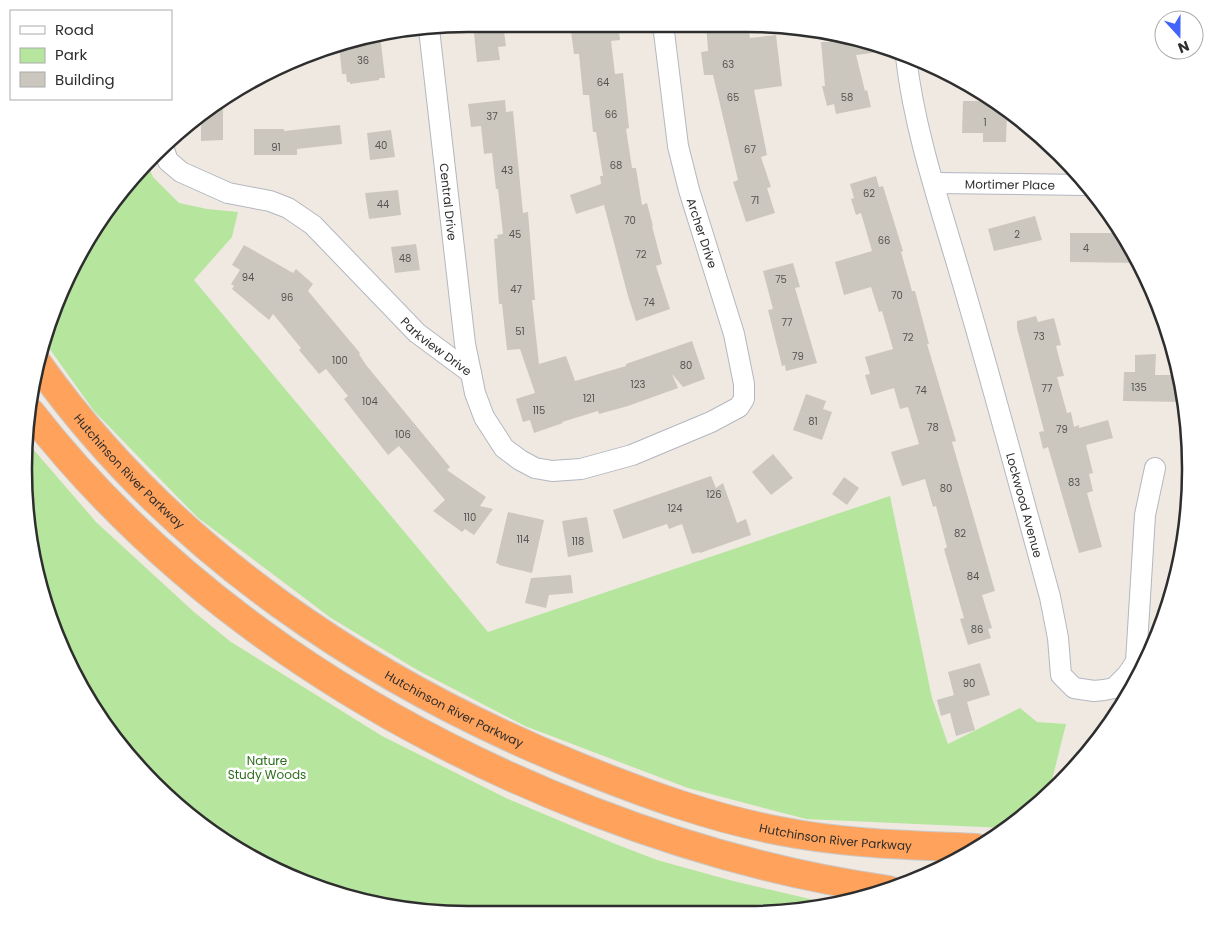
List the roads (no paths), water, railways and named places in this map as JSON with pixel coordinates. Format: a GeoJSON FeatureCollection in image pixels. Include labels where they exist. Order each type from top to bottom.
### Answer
{"type":"FeatureCollection","features":[{"type":"Feature","properties":{"kind":"highway","name":"Hutchinson River Parkway"},"geometry":{"type":"LineString","coordinates":[[44,371],[120,464],[171,514],[228,565],[326,636],[396,679],[466,716],[537,750],[641,792],[722,818],[828,839],[962,847]]}},
{"type":"Feature","properties":{"kind":"highway"},"geometry":{"type":"LineString","coordinates":[[35,418],[97,491],[175,565],[261,634],[379,709],[508,775],[615,819],[688,845],[762,866],[870,887]]}},
{"type":"Feature","properties":{"kind":"street","name":"Archer Drive"},"geometry":{"type":"LineString","coordinates":[[664,32],[678,146],[689,190],[734,334],[744,384],[744,399],[739,407],[711,422]]}},
{"type":"Feature","properties":{"kind":"street","name":"Central Drive"},"geometry":{"type":"LineString","coordinates":[[430,34],[465,344],[471,373]]}},
{"type":"Feature","properties":{"kind":"street","name":"Lockwood Avenue"},"geometry":{"type":"LineString","coordinates":[[907,64],[918,124],[1050,597],[1058,638],[1061,676],[1074,688],[1094,691],[1114,688],[1127,675],[1136,662],[1144,515],[1155,468]]}},
{"type":"Feature","properties":{"kind":"street","name":"Parkview Drive"},"geometry":{"type":"LineString","coordinates":[[166,155],[168,162],[181,172],[228,193],[270,200],[288,208],[312,225],[417,333],[471,373],[475,393],[484,417],[504,448],[535,468],[552,471],[581,469],[632,455],[711,422]]}},
{"type":"Feature","properties":{"kind":"street","name":"Mortimer Place"},"geometry":{"type":"LineString","coordinates":[[934,183],[1076,185]]}},
{"type":"Feature","properties":{"kind":"park label","name":"Nature Study Woods"},"geometry":{"type":"Point","coordinates":[267,767]}}]}
